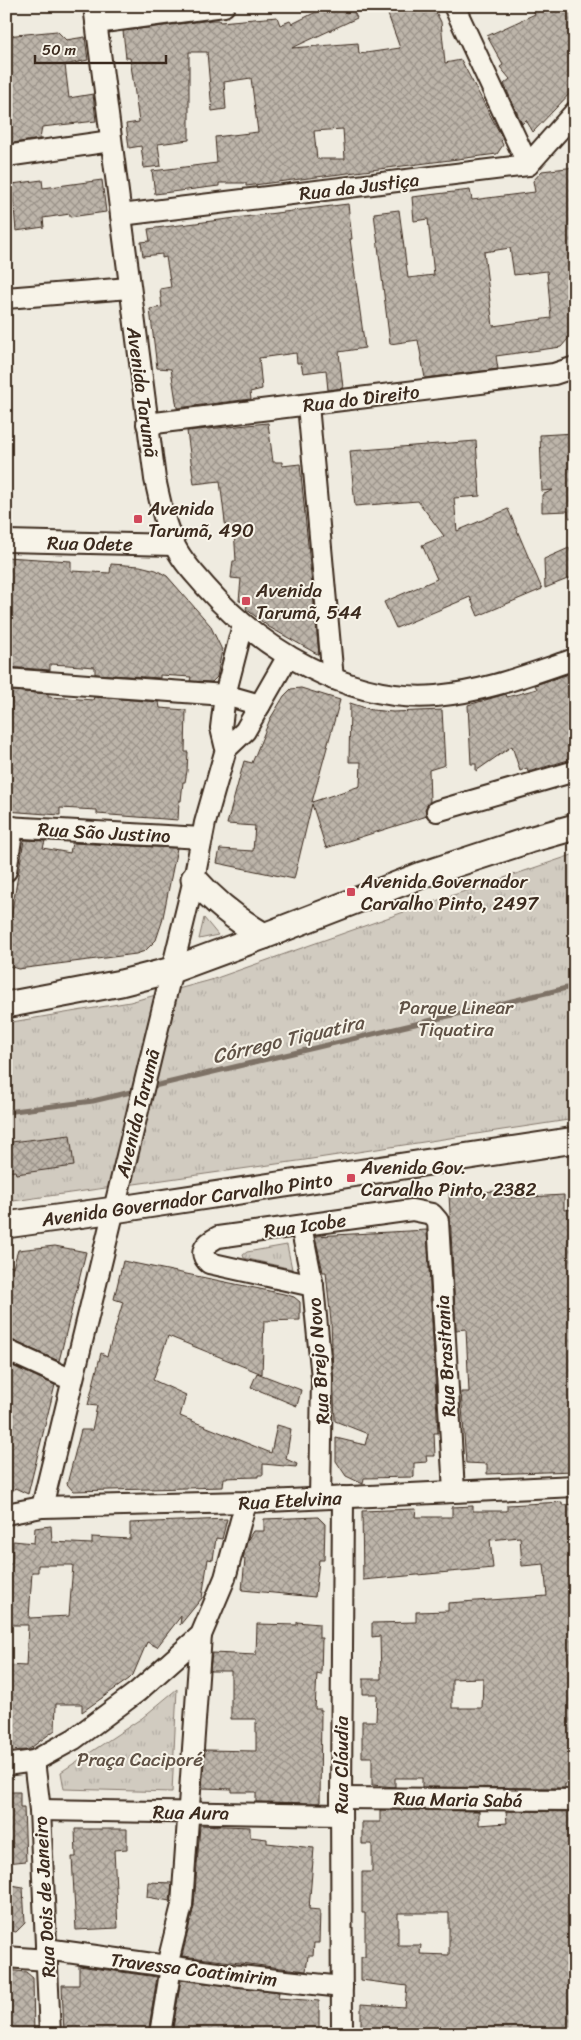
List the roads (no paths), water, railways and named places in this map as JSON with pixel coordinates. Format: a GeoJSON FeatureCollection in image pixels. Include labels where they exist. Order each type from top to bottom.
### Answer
{"type":"FeatureCollection","features":[{"type":"Feature","properties":{"kind":"main road"},"geometry":{"type":"LineString","coordinates":[[6,1004],[121,983],[172,970],[422,875],[575,827]]}},
{"type":"Feature","properties":{"kind":"main road"},"geometry":{"type":"LineString","coordinates":[[194,879],[217,904],[234,918],[264,936]]}},
{"type":"Feature","properties":{"kind":"main road","name":"Avenida Governador Carvalho Pinto"},"geometry":{"type":"LineString","coordinates":[[6,1225],[575,1140]]}},
{"type":"Feature","properties":{"kind":"street"},"geometry":{"type":"LineString","coordinates":[[95,15],[224,6]]}},
{"type":"Feature","properties":{"kind":"street"},"geometry":{"type":"LineString","coordinates":[[454,6],[528,165],[575,112]]}},
{"type":"Feature","properties":{"kind":"street","name":"Avenida Tarumã"},"geometry":{"type":"LineString","coordinates":[[42,1507],[194,879],[202,838],[226,749],[221,728],[225,695],[243,624],[215,598],[190,569],[174,545],[163,514],[155,479],[147,424],[95,15]]}},
{"type":"Feature","properties":{"kind":"street"},"geometry":{"type":"LineString","coordinates":[[6,156],[111,141]]}},
{"type":"Feature","properties":{"kind":"street","name":"Rua da Justiça"},"geometry":{"type":"LineString","coordinates":[[121,215],[528,165]]}},
{"type":"Feature","properties":{"kind":"street"},"geometry":{"type":"LineString","coordinates":[[6,298],[129,288]]}},
{"type":"Feature","properties":{"kind":"street","name":"Rua do Direito"},"geometry":{"type":"LineString","coordinates":[[147,424],[554,374],[575,367]]}},
{"type":"Feature","properties":{"kind":"street"},"geometry":{"type":"LineString","coordinates":[[308,405],[333,679]]}},
{"type":"Feature","properties":{"kind":"street","name":"Rua Odete"},"geometry":{"type":"LineString","coordinates":[[6,541],[174,545]]}},
{"type":"Feature","properties":{"kind":"street"},"geometry":{"type":"LineString","coordinates":[[243,624],[288,656],[333,679],[385,693],[435,696],[482,689],[575,659]]}},
{"type":"Feature","properties":{"kind":"street"},"geometry":{"type":"LineString","coordinates":[[226,749],[245,731],[288,656]]}},
{"type":"Feature","properties":{"kind":"street"},"geometry":{"type":"LineString","coordinates":[[6,679],[225,695],[260,705]]}},
{"type":"Feature","properties":{"kind":"street"},"geometry":{"type":"LineString","coordinates":[[438,811],[575,771]]}},
{"type":"Feature","properties":{"kind":"street"},"geometry":{"type":"LineString","coordinates":[[6,871],[10,827]]}},
{"type":"Feature","properties":{"kind":"street","name":"Rua São Justino"},"geometry":{"type":"LineString","coordinates":[[10,827],[202,838]]}},
{"type":"Feature","properties":{"kind":"street","name":"Rua Icobe"},"geometry":{"type":"LineString","coordinates":[[313,1286],[209,1263],[204,1259],[204,1246],[209,1241],[218,1237],[412,1210],[432,1214],[438,1221]]}},
{"type":"Feature","properties":{"kind":"street","name":"Rua Brasitania"},"geometry":{"type":"LineString","coordinates":[[438,1221],[454,1492]]}},
{"type":"Feature","properties":{"kind":"street","name":"Rua Brejo Novo"},"geometry":{"type":"LineString","coordinates":[[301,1226],[313,1286],[322,1378],[320,1498]]}},
{"type":"Feature","properties":{"kind":"street"},"geometry":{"type":"LineString","coordinates":[[6,1350],[72,1380]]}},
{"type":"Feature","properties":{"kind":"street","name":"Rua Etelvina"},"geometry":{"type":"LineString","coordinates":[[6,1514],[42,1507],[246,1502],[575,1486]]}},
{"type":"Feature","properties":{"kind":"street","name":"Rua Cláudia"},"geometry":{"type":"LineString","coordinates":[[342,2034],[343,1497]]}},
{"type":"Feature","properties":{"kind":"street"},"geometry":{"type":"LineString","coordinates":[[160,2034],[169,1966],[182,1905],[200,1635],[225,1578],[246,1502]]}},
{"type":"Feature","properties":{"kind":"street"},"geometry":{"type":"LineString","coordinates":[[6,1765],[34,1760],[74,1739],[137,1692],[200,1635]]}},
{"type":"Feature","properties":{"kind":"street","name":"Rua Dois de Janeiro"},"geometry":{"type":"LineString","coordinates":[[34,1760],[40,1810],[50,2034]]}},
{"type":"Feature","properties":{"kind":"street","name":"Rua Maria Sabá"},"geometry":{"type":"LineString","coordinates":[[341,1806],[575,1800]]}},
{"type":"Feature","properties":{"kind":"street","name":"Rua Aura"},"geometry":{"type":"LineString","coordinates":[[40,1810],[187,1812],[341,1806]]}},
{"type":"Feature","properties":{"kind":"street","name":"Travessa Coatimirim"},"geometry":{"type":"LineString","coordinates":[[6,1956],[46,1955],[169,1966],[342,1987]]}},
{"type":"Feature","properties":{"kind":"waterway","name":"Córrego Tiquatira"},"geometry":{"type":"LineString","coordinates":[[150,1087],[575,986]]}},
{"type":"Feature","properties":{"kind":"waterway","name":"Córrego Tiquatira"},"geometry":{"type":"LineString","coordinates":[[6,1112],[93,1101],[139,1090]]}},
{"type":"Feature","properties":{"kind":"place","name":"Avenida Tarumã, 490"},"geometry":{"type":"Point","coordinates":[138,519]}},
{"type":"Feature","properties":{"kind":"place","name":"Avenida Tarumã, 544"},"geometry":{"type":"Point","coordinates":[246,601]}},
{"type":"Feature","properties":{"kind":"place","name":"Avenida Governador Carvalho Pinto, 2497"},"geometry":{"type":"Point","coordinates":[351,892]}},
{"type":"Feature","properties":{"kind":"place","name":"Avenida Gov. Carvalho Pinto, 2382"},"geometry":{"type":"Point","coordinates":[351,1178]}},
{"type":"Feature","properties":{"kind":"park label","name":"Parque Linear Tiquatira"},"geometry":{"type":"Point","coordinates":[456,1018]}},
{"type":"Feature","properties":{"kind":"park label","name":"Praça Caciporé"},"geometry":{"type":"Point","coordinates":[140,1759]}}]}
